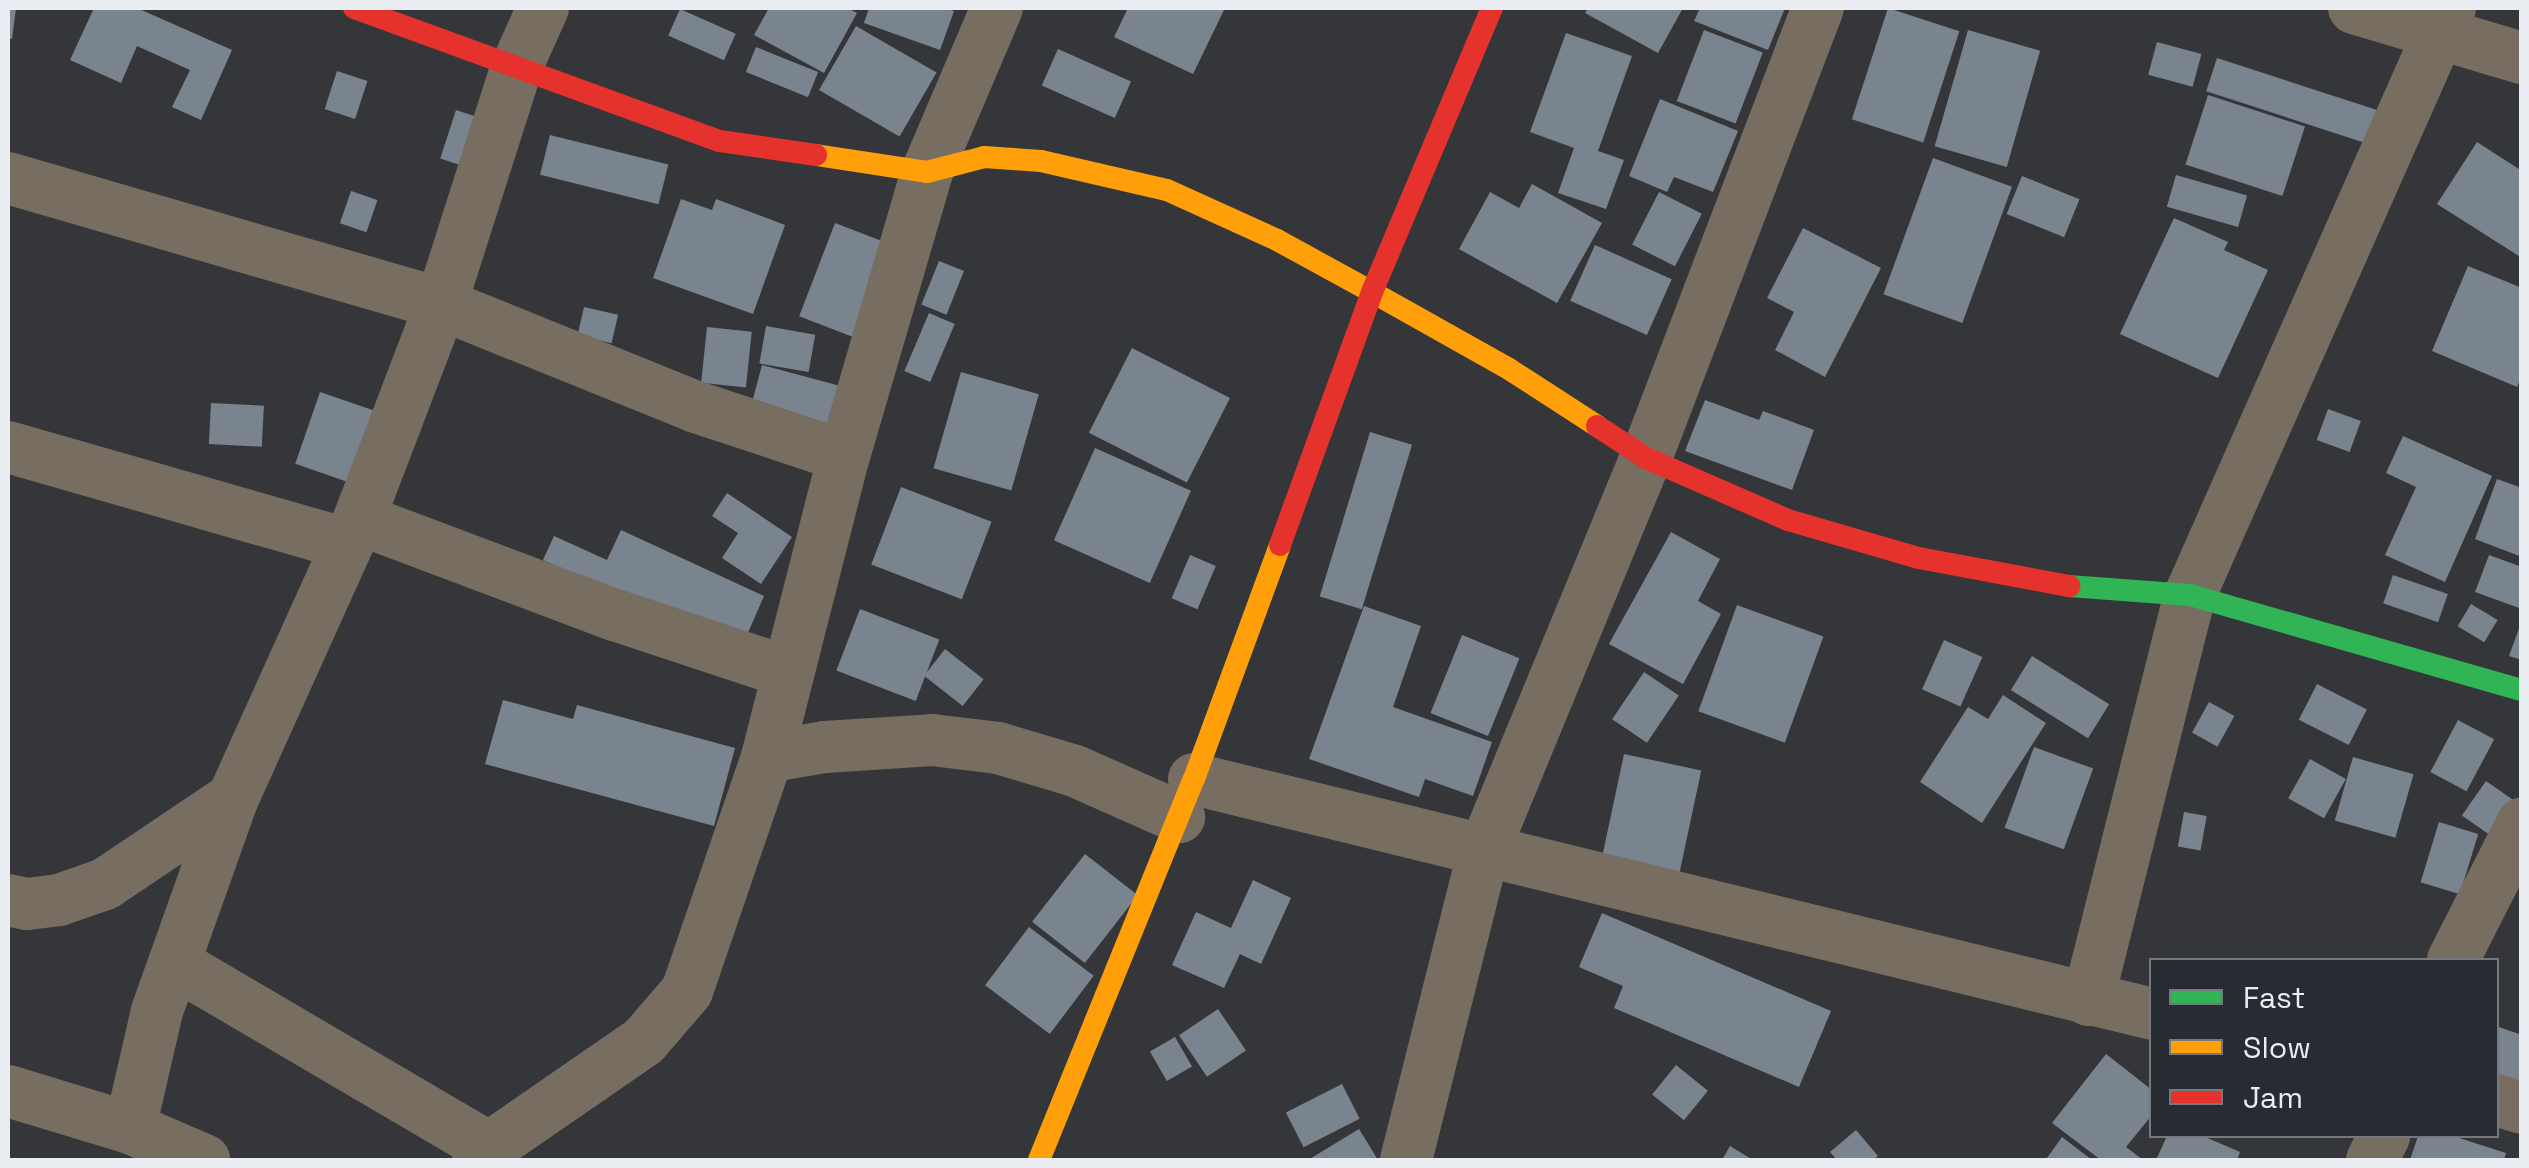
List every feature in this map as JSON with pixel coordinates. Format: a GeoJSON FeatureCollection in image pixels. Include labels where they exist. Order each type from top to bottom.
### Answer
{"type":"FeatureCollection","features":[{"type":"Feature","properties":{"kind":"street"},"geometry":{"type":"LineString","coordinates":[[354,8],[720,141],[928,172],[984,157],[1103,172],[1168,190],[1278,240],[1510,369],[1646,458],[1788,520],[1919,558],[2058,584],[2190,595],[2522,690]]}},
{"type":"Feature","properties":{"kind":"street"},"geometry":{"type":"LineString","coordinates":[[130,1128],[156,1012],[233,798],[352,532],[441,304],[517,66],[543,8]]}},
{"type":"Feature","properties":{"kind":"street"},"geometry":{"type":"LineString","coordinates":[[174,963],[484,1154],[644,1041],[687,991],[767,757],[844,456],[928,172],[997,8]]}},
{"type":"Feature","properties":{"kind":"street"},"geometry":{"type":"LineString","coordinates":[[1038,1160],[1186,798],[1372,292],[1492,8]]}},
{"type":"Feature","properties":{"kind":"street"},"geometry":{"type":"LineString","coordinates":[[1406,1160],[1483,853],[1646,458],[1818,8]]}},
{"type":"Feature","properties":{"kind":"street"},"geometry":{"type":"LineString","coordinates":[[2354,8],[2445,20],[2522,58]]}},
{"type":"Feature","properties":{"kind":"street"},"geometry":{"type":"LineString","coordinates":[[2088,1000],[2190,595],[2445,20]]}},
{"type":"Feature","properties":{"kind":"street"},"geometry":{"type":"LineString","coordinates":[[8,178],[441,304],[696,407],[844,456]]}},
{"type":"Feature","properties":{"kind":"street"},"geometry":{"type":"LineString","coordinates":[[8,447],[352,532],[787,672]]}},
{"type":"Feature","properties":{"kind":"street"},"geometry":{"type":"LineString","coordinates":[[767,757],[825,747],[932,740],[998,748],[1186,798],[1483,853],[2149,1013]]}},
{"type":"Feature","properties":{"kind":"street"},"geometry":{"type":"LineString","coordinates":[[8,900],[27,904],[59,900],[105,884],[233,798]]}},
{"type":"Feature","properties":{"kind":"street"},"geometry":{"type":"LineString","coordinates":[[2454,958],[2522,824]]}},
{"type":"Feature","properties":{"kind":"street"},"geometry":{"type":"LineString","coordinates":[[15,1097],[130,1128],[204,1160]]}},
{"type":"Feature","properties":{"kind":"building"},"geometry":{"type":"Polygon","coordinates":[[[8,8],[16,8],[12,39],[8,38],[8,8]]]}},
{"type":"Feature","properties":{"kind":"building"},"geometry":{"type":"Polygon","coordinates":[[[94,8],[137,8],[232,50],[201,120],[172,107],[190,70],[137,46],[121,83],[70,60],[94,8]]]}},
{"type":"Feature","properties":{"kind":"building"},"geometry":{"type":"Polygon","coordinates":[[[769,8],[847,8],[857,13],[824,73],[754,35],[769,8]]]}},
{"type":"Feature","properties":{"kind":"building"},"geometry":{"type":"Polygon","coordinates":[[[869,8],[954,11],[940,50],[864,23],[869,8]]]}},
{"type":"Feature","properties":{"kind":"building"},"geometry":{"type":"Polygon","coordinates":[[[1128,8],[1225,8],[1193,74],[1114,37],[1128,8]]]}},
{"type":"Feature","properties":{"kind":"building"},"geometry":{"type":"Polygon","coordinates":[[[1588,8],[1683,8],[1658,53],[1585,13],[1588,8]]]}},
{"type":"Feature","properties":{"kind":"building"},"geometry":{"type":"Polygon","coordinates":[[[1700,8],[1785,8],[1768,50],[1694,21],[1700,8]]]}},
{"type":"Feature","properties":{"kind":"building"},"geometry":{"type":"Polygon","coordinates":[[[1888,8],[1959,31],[1923,142],[1852,119],[1888,8]]]}},
{"type":"Feature","properties":{"kind":"building"},"geometry":{"type":"Polygon","coordinates":[[[680,9],[736,34],[724,60],[668,35],[680,9]]]}},
{"type":"Feature","properties":{"kind":"building"},"geometry":{"type":"Polygon","coordinates":[[[856,26],[937,72],[900,137],[819,90],[856,26]]]}},
{"type":"Feature","properties":{"kind":"building"},"geometry":{"type":"Polygon","coordinates":[[[1704,30],[1763,53],[1736,124],[1677,101],[1704,30]]]}},
{"type":"Feature","properties":{"kind":"building"},"geometry":{"type":"Polygon","coordinates":[[[1968,30],[2040,51],[2007,167],[1935,146],[1968,30]]]}},
{"type":"Feature","properties":{"kind":"building"},"geometry":{"type":"Polygon","coordinates":[[[1566,33],[1632,56],[1598,151],[1624,160],[1606,209],[1558,193],[1574,148],[1530,132],[1566,33]]]}},
{"type":"Feature","properties":{"kind":"building"},"geometry":{"type":"Polygon","coordinates":[[[2157,42],[2201,54],[2193,87],[2148,75],[2157,42]]]}},
{"type":"Feature","properties":{"kind":"building"},"geometry":{"type":"Polygon","coordinates":[[[756,47],[818,72],[808,97],[746,72],[756,47]]]}},
{"type":"Feature","properties":{"kind":"building"},"geometry":{"type":"Polygon","coordinates":[[[1058,49],[1131,82],[1115,118],[1042,86],[1058,49]]]}},
{"type":"Feature","properties":{"kind":"building"},"geometry":{"type":"Polygon","coordinates":[[[2217,58],[2378,110],[2367,144],[2206,91],[2217,58]]]}},
{"type":"Feature","properties":{"kind":"building"},"geometry":{"type":"Polygon","coordinates":[[[337,71],[367,81],[355,119],[325,109],[337,71]]]}},
{"type":"Feature","properties":{"kind":"building"},"geometry":{"type":"Polygon","coordinates":[[[2208,95],[2305,127],[2282,196],[2185,164],[2208,95]]]}},
{"type":"Feature","properties":{"kind":"building"},"geometry":{"type":"Polygon","coordinates":[[[1660,99],[1738,131],[1713,192],[1674,177],[1667,192],[1629,176],[1660,99]]]}},
{"type":"Feature","properties":{"kind":"building"},"geometry":{"type":"Polygon","coordinates":[[[456,110],[486,120],[471,168],[440,159],[456,110]]]}},
{"type":"Feature","properties":{"kind":"building"},"geometry":{"type":"Polygon","coordinates":[[[550,135],[668,165],[658,204],[540,175],[550,135]]]}},
{"type":"Feature","properties":{"kind":"building"},"geometry":{"type":"Polygon","coordinates":[[[2477,142],[2522,171],[2522,258],[2437,204],[2477,142]]]}},
{"type":"Feature","properties":{"kind":"building"},"geometry":{"type":"Polygon","coordinates":[[[1933,158],[2012,187],[1962,323],[1883,294],[1933,158]]]}},
{"type":"Feature","properties":{"kind":"building"},"geometry":{"type":"Polygon","coordinates":[[[2176,175],[2247,195],[2238,227],[2167,207],[2176,175]]]}},
{"type":"Feature","properties":{"kind":"building"},"geometry":{"type":"Polygon","coordinates":[[[2022,176],[2079,199],[2064,237],[2007,214],[2022,176]]]}},
{"type":"Feature","properties":{"kind":"building"},"geometry":{"type":"Polygon","coordinates":[[[1532,184],[1602,223],[1557,303],[1459,249],[1490,192],[1519,208],[1532,184]]]}},
{"type":"Feature","properties":{"kind":"building"},"geometry":{"type":"Polygon","coordinates":[[[351,191],[377,200],[366,232],[340,223],[351,191]]]}},
{"type":"Feature","properties":{"kind":"building"},"geometry":{"type":"Polygon","coordinates":[[[1659,192],[1702,214],[1675,266],[1632,245],[1659,192]]]}},
{"type":"Feature","properties":{"kind":"building"},"geometry":{"type":"Polygon","coordinates":[[[681,199],[712,210],[716,199],[785,225],[753,314],[653,278],[681,199]]]}},
{"type":"Feature","properties":{"kind":"building"},"geometry":{"type":"Polygon","coordinates":[[[2174,218],[2228,242],[2224,250],[2268,270],[2218,378],[2120,334],[2174,218]]]}},
{"type":"Feature","properties":{"kind":"building"},"geometry":{"type":"Polygon","coordinates":[[[835,223],[893,245],[857,339],[799,316],[835,223]]]}},
{"type":"Feature","properties":{"kind":"building"},"geometry":{"type":"Polygon","coordinates":[[[1803,228],[1881,268],[1825,377],[1775,350],[1794,312],[1767,298],[1803,228]]]}},
{"type":"Feature","properties":{"kind":"building"},"geometry":{"type":"Polygon","coordinates":[[[1595,245],[1672,279],[1647,335],[1570,301],[1595,245]]]}},
{"type":"Feature","properties":{"kind":"building"},"geometry":{"type":"Polygon","coordinates":[[[939,261],[964,271],[946,315],[921,305],[939,261]]]}},
{"type":"Feature","properties":{"kind":"building"},"geometry":{"type":"Polygon","coordinates":[[[2468,266],[2522,288],[2522,375],[2517,387],[2432,351],[2468,266]]]}},
{"type":"Feature","properties":{"kind":"building"},"geometry":{"type":"Polygon","coordinates":[[[584,307],[618,315],[612,343],[577,335],[584,307]]]}},
{"type":"Feature","properties":{"kind":"building"},"geometry":{"type":"Polygon","coordinates":[[[929,313],[955,324],[930,382],[904,371],[929,313]]]}},
{"type":"Feature","properties":{"kind":"building"},"geometry":{"type":"Polygon","coordinates":[[[766,326],[815,335],[809,372],[759,363],[766,326]]]}},
{"type":"Feature","properties":{"kind":"building"},"geometry":{"type":"Polygon","coordinates":[[[707,327],[752,332],[746,387],[701,383],[707,327]]]}},
{"type":"Feature","properties":{"kind":"building"},"geometry":{"type":"Polygon","coordinates":[[[1132,348],[1230,398],[1187,483],[1089,433],[1132,348]]]}},
{"type":"Feature","properties":{"kind":"building"},"geometry":{"type":"Polygon","coordinates":[[[762,365],[843,387],[830,434],[749,412],[762,365]]]}},
{"type":"Feature","properties":{"kind":"building"},"geometry":{"type":"Polygon","coordinates":[[[961,372],[1039,394],[1011,490],[933,468],[961,372]]]}},
{"type":"Feature","properties":{"kind":"building"},"geometry":{"type":"Polygon","coordinates":[[[320,392],[381,413],[356,485],[295,464],[320,392]]]}},
{"type":"Feature","properties":{"kind":"building"},"geometry":{"type":"Polygon","coordinates":[[[1705,400],[1759,420],[1763,411],[1814,430],[1792,490],[1685,451],[1705,400]]]}},
{"type":"Feature","properties":{"kind":"building"},"geometry":{"type":"Polygon","coordinates":[[[211,403],[264,406],[262,447],[209,444],[211,403]]]}},
{"type":"Feature","properties":{"kind":"building"},"geometry":{"type":"Polygon","coordinates":[[[2328,409],[2361,421],[2350,452],[2317,440],[2328,409]]]}},
{"type":"Feature","properties":{"kind":"building"},"geometry":{"type":"Polygon","coordinates":[[[1370,432],[1412,445],[1362,609],[1320,596],[1370,432]]]}},
{"type":"Feature","properties":{"kind":"building"},"geometry":{"type":"Polygon","coordinates":[[[2403,436],[2492,476],[2445,582],[2385,555],[2416,487],[2386,473],[2403,436]]]}},
{"type":"Feature","properties":{"kind":"building"},"geometry":{"type":"Polygon","coordinates":[[[1095,448],[1191,491],[1150,583],[1054,540],[1095,448]]]}},
{"type":"Feature","properties":{"kind":"building"},"geometry":{"type":"Polygon","coordinates":[[[2497,479],[2522,488],[2522,557],[2475,539],[2497,479]]]}},
{"type":"Feature","properties":{"kind":"building"},"geometry":{"type":"Polygon","coordinates":[[[901,487],[992,522],[962,599],[871,564],[901,487]]]}},
{"type":"Feature","properties":{"kind":"building"},"geometry":{"type":"Polygon","coordinates":[[[727,493],[792,537],[761,584],[722,558],[738,533],[712,516],[727,493]]]}},
{"type":"Feature","properties":{"kind":"building"},"geometry":{"type":"Polygon","coordinates":[[[621,530],[764,596],[740,651],[543,560],[554,536],[607,560],[621,530]]]}},
{"type":"Feature","properties":{"kind":"building"},"geometry":{"type":"Polygon","coordinates":[[[1671,532],[1720,559],[1698,601],[1721,614],[1683,684],[1609,644],[1671,532]]]}},
{"type":"Feature","properties":{"kind":"building"},"geometry":{"type":"Polygon","coordinates":[[[1190,555],[1216,566],[1197,609],[1172,598],[1190,555]]]}},
{"type":"Feature","properties":{"kind":"building"},"geometry":{"type":"Polygon","coordinates":[[[2489,555],[2522,567],[2522,609],[2475,592],[2489,555]]]}},
{"type":"Feature","properties":{"kind":"building"},"geometry":{"type":"Polygon","coordinates":[[[2393,575],[2448,594],[2438,622],[2383,603],[2393,575]]]}},
{"type":"Feature","properties":{"kind":"building"},"geometry":{"type":"Polygon","coordinates":[[[2471,604],[2498,620],[2484,642],[2458,626],[2471,604]]]}},
{"type":"Feature","properties":{"kind":"building"},"geometry":{"type":"Polygon","coordinates":[[[1737,605],[1823,636],[1785,743],[1698,711],[1737,605]]]}},
{"type":"Feature","properties":{"kind":"building"},"geometry":{"type":"Polygon","coordinates":[[[1364,606],[1421,626],[1393,707],[1492,742],[1473,796],[1425,779],[1419,797],[1309,759],[1364,606]]]}},
{"type":"Feature","properties":{"kind":"building"},"geometry":{"type":"Polygon","coordinates":[[[860,609],[939,639],[916,701],[836,671],[860,609]]]}},
{"type":"Feature","properties":{"kind":"building"},"geometry":{"type":"Polygon","coordinates":[[[2522,623],[2522,660],[2509,656],[2522,623]]]}},
{"type":"Feature","properties":{"kind":"building"},"geometry":{"type":"Polygon","coordinates":[[[1462,635],[1519,658],[1488,736],[1431,713],[1462,635]]]}},
{"type":"Feature","properties":{"kind":"building"},"geometry":{"type":"Polygon","coordinates":[[[1944,640],[1982,657],[1960,706],[1922,689],[1944,640]]]}},
{"type":"Feature","properties":{"kind":"building"},"geometry":{"type":"Polygon","coordinates":[[[945,649],[984,679],[963,706],[924,676],[945,649]]]}},
{"type":"Feature","properties":{"kind":"building"},"geometry":{"type":"Polygon","coordinates":[[[2032,656],[2109,704],[2088,738],[2011,690],[2032,656]]]}},
{"type":"Feature","properties":{"kind":"building"},"geometry":{"type":"Polygon","coordinates":[[[1644,672],[1679,695],[1647,743],[1612,719],[1644,672]]]}},
{"type":"Feature","properties":{"kind":"building"},"geometry":{"type":"Polygon","coordinates":[[[2317,684],[2367,709],[2349,745],[2299,720],[2317,684]]]}},
{"type":"Feature","properties":{"kind":"building"},"geometry":{"type":"Polygon","coordinates":[[[2003,695],[2046,723],[1982,823],[1920,782],[1968,707],[1988,719],[2003,695]]]}},
{"type":"Feature","properties":{"kind":"building"},"geometry":{"type":"Polygon","coordinates":[[[503,700],[573,719],[577,705],[735,748],[714,826],[485,764],[503,700]]]}},
{"type":"Feature","properties":{"kind":"building"},"geometry":{"type":"Polygon","coordinates":[[[2209,702],[2234,716],[2217,747],[2192,733],[2209,702]]]}},
{"type":"Feature","properties":{"kind":"building"},"geometry":{"type":"Polygon","coordinates":[[[2458,720],[2494,739],[2467,791],[2430,772],[2458,720]]]}},
{"type":"Feature","properties":{"kind":"building"},"geometry":{"type":"Polygon","coordinates":[[[2034,747],[2093,769],[2064,849],[2005,828],[2034,747]]]}},
{"type":"Feature","properties":{"kind":"building"},"geometry":{"type":"Polygon","coordinates":[[[1624,754],[1701,770],[1679,876],[1602,860],[1624,754]]]}},
{"type":"Feature","properties":{"kind":"building"},"geometry":{"type":"Polygon","coordinates":[[[2353,757],[2414,774],[2395,838],[2335,820],[2353,757]]]}},
{"type":"Feature","properties":{"kind":"building"},"geometry":{"type":"Polygon","coordinates":[[[2310,759],[2346,779],[2324,818],[2288,798],[2310,759]]]}},
{"type":"Feature","properties":{"kind":"building"},"geometry":{"type":"Polygon","coordinates":[[[2486,781],[2515,801],[2491,835],[2462,815],[2486,781]]]}},
{"type":"Feature","properties":{"kind":"building"},"geometry":{"type":"Polygon","coordinates":[[[2184,812],[2207,816],[2201,850],[2178,846],[2184,812]]]}},
{"type":"Feature","properties":{"kind":"building"},"geometry":{"type":"Polygon","coordinates":[[[2439,822],[2478,834],[2460,894],[2421,882],[2439,822]]]}},
{"type":"Feature","properties":{"kind":"building"},"geometry":{"type":"Polygon","coordinates":[[[1085,854],[1138,895],[1085,963],[1032,922],[1085,854]]]}},
{"type":"Feature","properties":{"kind":"building"},"geometry":{"type":"Polygon","coordinates":[[[1253,880],[1291,898],[1261,964],[1240,954],[1224,988],[1172,965],[1196,912],[1231,928],[1253,880]]]}},
{"type":"Feature","properties":{"kind":"building"},"geometry":{"type":"Polygon","coordinates":[[[1602,913],[1831,1011],[1799,1087],[1614,1008],[1623,986],[1579,967],[1602,913]]]}},
{"type":"Feature","properties":{"kind":"building"},"geometry":{"type":"Polygon","coordinates":[[[1029,927],[1094,976],[1050,1034],[985,985],[1029,927]]]}},
{"type":"Feature","properties":{"kind":"building"},"geometry":{"type":"Polygon","coordinates":[[[1218,1009],[1246,1050],[1207,1077],[1179,1035],[1218,1009]]]}},
{"type":"Feature","properties":{"kind":"building"},"geometry":{"type":"Polygon","coordinates":[[[2499,1027],[2522,1035],[2522,1102],[2499,1093],[2499,1027]]]}},
{"type":"Feature","properties":{"kind":"building"},"geometry":{"type":"Polygon","coordinates":[[[1175,1037],[1192,1066],[1167,1081],[1150,1052],[1175,1037]]]}},
{"type":"Feature","properties":{"kind":"building"},"geometry":{"type":"Polygon","coordinates":[[[2106,1054],[2149,1088],[2149,1119],[2126,1147],[2143,1160],[2101,1160],[2052,1123],[2106,1054]]]}},
{"type":"Feature","properties":{"kind":"building"},"geometry":{"type":"Polygon","coordinates":[[[1676,1065],[1708,1091],[1684,1120],[1652,1095],[1676,1065]]]}},
{"type":"Feature","properties":{"kind":"building"},"geometry":{"type":"Polygon","coordinates":[[[1342,1084],[1360,1119],[1304,1147],[1286,1113],[1342,1084]]]}},
{"type":"Feature","properties":{"kind":"building"},"geometry":{"type":"Polygon","coordinates":[[[1359,1129],[1378,1160],[1308,1160],[1359,1129]]]}},
{"type":"Feature","properties":{"kind":"building"},"geometry":{"type":"Polygon","coordinates":[[[1856,1130],[1878,1156],[1873,1160],[1837,1160],[1830,1152],[1856,1130]]]}},
{"type":"Feature","properties":{"kind":"building"},"geometry":{"type":"Polygon","coordinates":[[[2062,1137],[2092,1160],[2047,1158],[2062,1137]]]}},
{"type":"Feature","properties":{"kind":"building"},"geometry":{"type":"Polygon","coordinates":[[[2166,1138],[2208,1138],[2240,1152],[2237,1160],[2156,1160],[2166,1138]]]}},
{"type":"Feature","properties":{"kind":"building"},"geometry":{"type":"Polygon","coordinates":[[[2417,1138],[2459,1138],[2506,1153],[2504,1160],[2410,1160],[2417,1138]]]}},
{"type":"Feature","properties":{"kind":"building"},"geometry":{"type":"Polygon","coordinates":[[[1730,1146],[1753,1160],[1722,1160],[1730,1146]]]}},
{"type":"Feature","properties":{"kind":"traffic: fast"},"geometry":{"type":"LineString","coordinates":[[2069,586],[2190,595],[2522,690]]}},
{"type":"Feature","properties":{"kind":"traffic: slow"},"geometry":{"type":"LineString","coordinates":[[816,155],[927,172],[984,157],[1041,161],[1167,190],[1277,240],[1372,292],[1509,369],[1597,426]]}},
{"type":"Feature","properties":{"kind":"traffic: slow"},"geometry":{"type":"LineString","coordinates":[[1039,1160],[1194,779],[1280,545]]}},
{"type":"Feature","properties":{"kind":"traffic: jam"},"geometry":{"type":"LineString","coordinates":[[354,8],[720,141],[816,155]]}},
{"type":"Feature","properties":{"kind":"traffic: jam"},"geometry":{"type":"LineString","coordinates":[[1280,545],[1372,292],[1492,8]]}},
{"type":"Feature","properties":{"kind":"traffic: jam"},"geometry":{"type":"LineString","coordinates":[[1597,426],[1646,458],[1788,520],[1919,558],[2069,586]]}}]}
